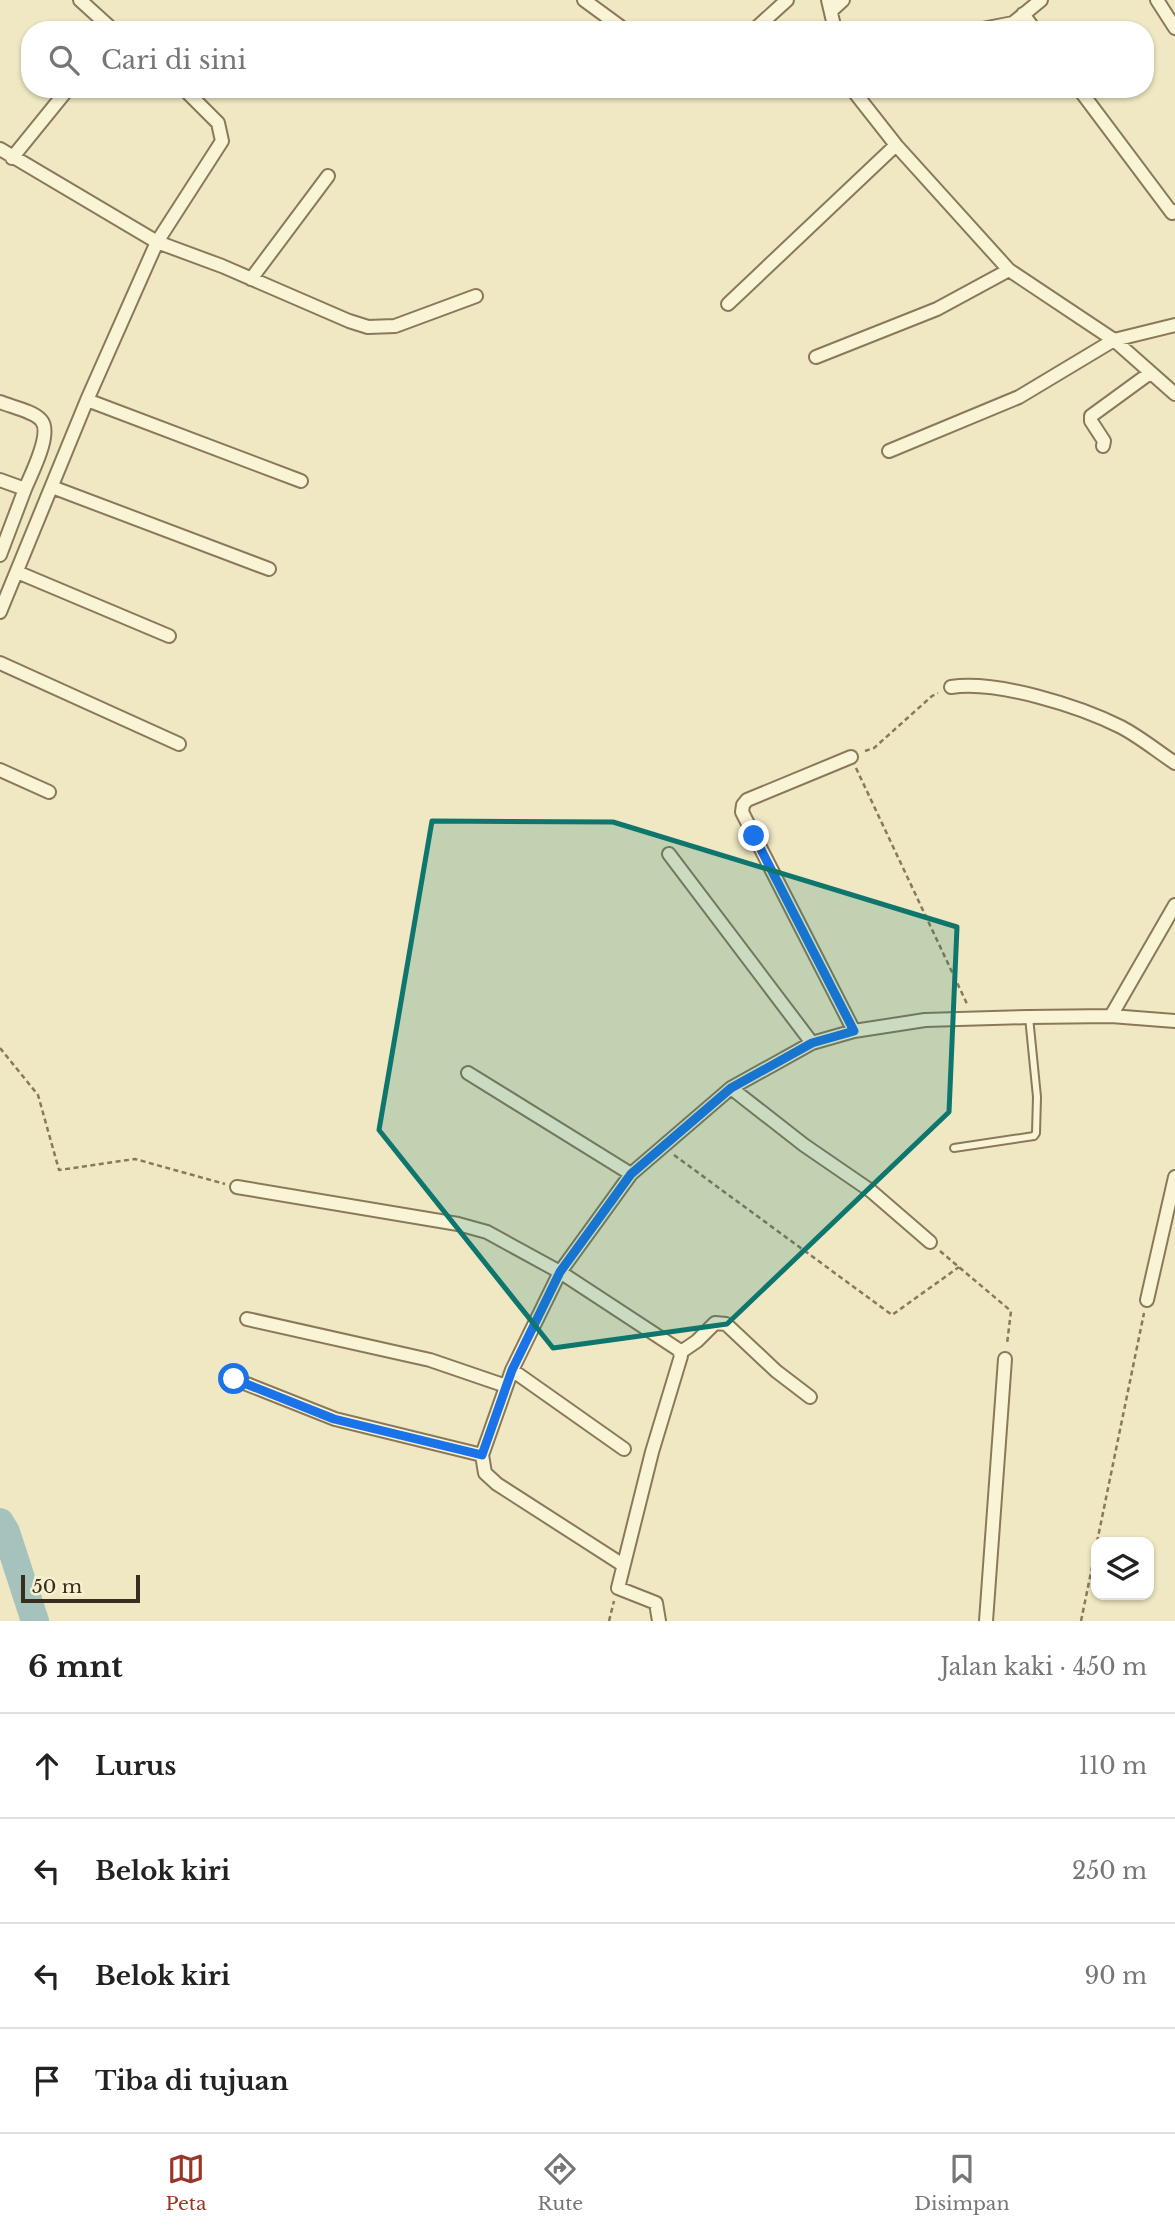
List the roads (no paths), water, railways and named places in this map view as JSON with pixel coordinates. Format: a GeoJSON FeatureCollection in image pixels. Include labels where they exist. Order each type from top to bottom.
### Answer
{"type":"FeatureCollection","features":[{"type":"Feature","properties":{"kind":"street"},"geometry":{"type":"LineString","coordinates":[[80,0],[103,21]]}},
{"type":"Feature","properties":{"kind":"street"},"geometry":{"type":"LineString","coordinates":[[584,0],[613,21]]}},
{"type":"Feature","properties":{"kind":"street"},"geometry":{"type":"LineString","coordinates":[[764,21],[787,0]]}},
{"type":"Feature","properties":{"kind":"street"},"geometry":{"type":"LineString","coordinates":[[830,6],[844,0]]}},
{"type":"Feature","properties":{"kind":"street"},"geometry":{"type":"LineString","coordinates":[[1015,21],[1041,0]]}},
{"type":"Feature","properties":{"kind":"street"},"geometry":{"type":"LineString","coordinates":[[1157,0],[1175,27]]}},
{"type":"Feature","properties":{"kind":"street"},"geometry":{"type":"LineString","coordinates":[[1023,14],[1028,21]]}},
{"type":"Feature","properties":{"kind":"street"},"geometry":{"type":"LineString","coordinates":[[12,158],[61,98]]}},
{"type":"Feature","properties":{"kind":"street"},"geometry":{"type":"LineString","coordinates":[[0,612],[87,400],[158,242],[222,141],[218,123],[193,98]]}},
{"type":"Feature","properties":{"kind":"street"},"geometry":{"type":"LineString","coordinates":[[860,98],[896,145],[1009,270],[1114,340],[1175,394]]}},
{"type":"Feature","properties":{"kind":"street"},"geometry":{"type":"LineString","coordinates":[[1086,98],[1172,213],[1175,211]]}},
{"type":"Feature","properties":{"kind":"street"},"geometry":{"type":"LineString","coordinates":[[728,304],[896,145]]}},
{"type":"Feature","properties":{"kind":"street"},"geometry":{"type":"LineString","coordinates":[[0,149],[158,242],[368,327],[395,326],[476,296]]}},
{"type":"Feature","properties":{"kind":"street"},"geometry":{"type":"LineString","coordinates":[[251,279],[328,176]]}},
{"type":"Feature","properties":{"kind":"street"},"geometry":{"type":"LineString","coordinates":[[816,358],[937,309],[1009,270]]}},
{"type":"Feature","properties":{"kind":"street"},"geometry":{"type":"LineString","coordinates":[[889,451],[1019,397],[1114,340],[1175,325]]}},
{"type":"Feature","properties":{"kind":"street"},"geometry":{"type":"LineString","coordinates":[[1103,446],[1104,440],[1091,421],[1091,416],[1150,373]]}},
{"type":"Feature","properties":{"kind":"street"},"geometry":{"type":"LineString","coordinates":[[87,400],[301,481]]}},
{"type":"Feature","properties":{"kind":"street"},"geometry":{"type":"LineString","coordinates":[[0,402],[36,416],[44,422],[46,434],[0,555]]}},
{"type":"Feature","properties":{"kind":"street"},"geometry":{"type":"LineString","coordinates":[[0,480],[25,489]]}},
{"type":"Feature","properties":{"kind":"street"},"geometry":{"type":"LineString","coordinates":[[52,487],[269,569]]}},
{"type":"Feature","properties":{"kind":"street"},"geometry":{"type":"LineString","coordinates":[[17,572],[169,636]]}},
{"type":"Feature","properties":{"kind":"street"},"geometry":{"type":"LineString","coordinates":[[0,663],[178,744]]}},
{"type":"Feature","properties":{"kind":"street"},"geometry":{"type":"LineString","coordinates":[[951,687],[969,684],[990,687],[1056,702],[1123,728],[1175,763]]}},
{"type":"Feature","properties":{"kind":"street"},"geometry":{"type":"LineString","coordinates":[[851,757],[747,800],[742,812],[854,1031]]}},
{"type":"Feature","properties":{"kind":"street"},"geometry":{"type":"LineString","coordinates":[[0,770],[49,792]]}},
{"type":"Feature","properties":{"kind":"street"},"geometry":{"type":"LineString","coordinates":[[669,854],[812,1043]]}},
{"type":"Feature","properties":{"kind":"street"},"geometry":{"type":"LineString","coordinates":[[1111,1016],[1175,905]]}},
{"type":"Feature","properties":{"kind":"street"},"geometry":{"type":"LineString","coordinates":[[623,1565],[490,1479],[485,1473],[482,1455],[512,1370],[560,1272],[631,1174],[731,1088],[812,1043],[854,1031],[925,1020],[1111,1016],[1175,1021]]}},
{"type":"Feature","properties":{"kind":"street"},"geometry":{"type":"LineString","coordinates":[[468,1073],[631,1174]]}},
{"type":"Feature","properties":{"kind":"street"},"geometry":{"type":"LineString","coordinates":[[731,1088],[804,1145],[871,1191],[930,1242]]}},
{"type":"Feature","properties":{"kind":"street"},"geometry":{"type":"LineString","coordinates":[[1147,1300],[1175,1177]]}},
{"type":"Feature","properties":{"kind":"street"},"geometry":{"type":"LineString","coordinates":[[237,1187],[472,1227],[487,1232],[560,1272],[681,1352]]}},
{"type":"Feature","properties":{"kind":"street"},"geometry":{"type":"LineString","coordinates":[[247,1319],[430,1360],[506,1386]]}},
{"type":"Feature","properties":{"kind":"street"},"geometry":{"type":"LineString","coordinates":[[659,1621],[656,1604],[618,1588],[652,1452],[681,1352],[715,1323],[726,1324],[776,1371],[810,1397]]}},
{"type":"Feature","properties":{"kind":"street"},"geometry":{"type":"LineString","coordinates":[[986,1621],[1005,1359]]}},
{"type":"Feature","properties":{"kind":"street"},"geometry":{"type":"LineString","coordinates":[[512,1370],[624,1450]]}},
{"type":"Feature","properties":{"kind":"street"},"geometry":{"type":"LineString","coordinates":[[234,1379],[334,1419],[482,1455]]}},
{"type":"Feature","properties":{"kind":"lane"},"geometry":{"type":"LineString","coordinates":[[954,1148],[1034,1136],[1036,1133],[1037,1097],[1029,1017]]}},
{"type":"Feature","properties":{"kind":"waterway"},"geometry":{"type":"LineString","coordinates":[[0,1522],[6,1532],[35,1621]]}}]}
